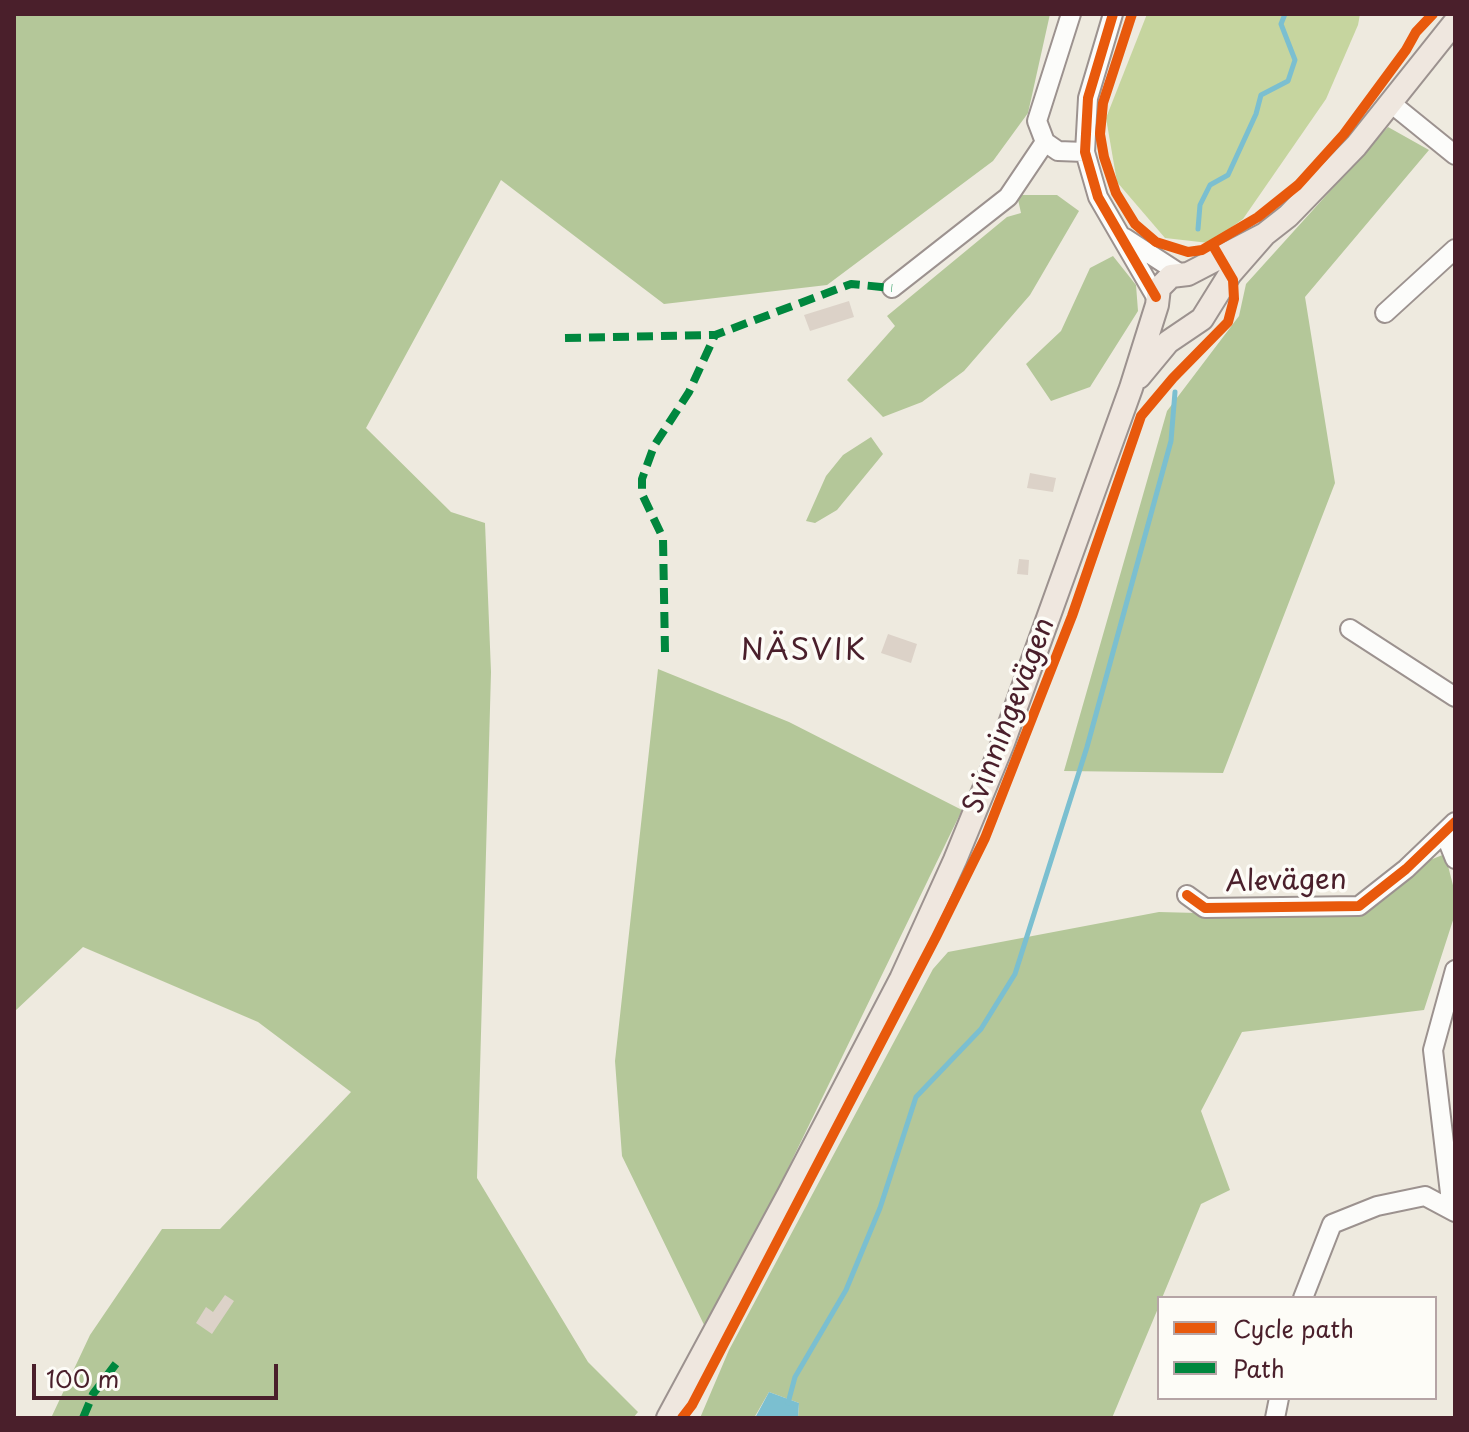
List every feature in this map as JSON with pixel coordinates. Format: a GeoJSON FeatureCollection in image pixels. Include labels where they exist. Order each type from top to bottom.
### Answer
{"type":"FeatureCollection","features":[{"type":"Feature","properties":{"kind":"main road","name":"Svinningevägen"},"geometry":{"type":"LineString","coordinates":[[1131,388],[1168,342],[1202,319],[1230,274],[1265,234],[1288,216],[1356,146],[1455,22]]}},
{"type":"Feature","properties":{"kind":"main road","name":"Svinningevägen"},"geometry":{"type":"LineString","coordinates":[[668,1418],[901,979],[955,860],[1003,743],[1131,388],[1164,281],[1265,234]]}},
{"type":"Feature","properties":{"kind":"main road"},"geometry":{"type":"LineString","coordinates":[[1184,273],[1203,282],[1208,290],[1209,305]]}},
{"type":"Feature","properties":{"kind":"main road"},"geometry":{"type":"LineString","coordinates":[[1156,301],[1165,320],[1172,325],[1188,326]]}},
{"type":"Feature","properties":{"kind":"street"},"geometry":{"type":"LineString","coordinates":[[1071,14],[1037,121],[1045,142],[1058,151],[1085,152]]}},
{"type":"Feature","properties":{"kind":"street"},"geometry":{"type":"LineString","coordinates":[[1113,14],[1088,98],[1085,152],[1098,197],[1156,301]]}},
{"type":"Feature","properties":{"kind":"street"},"geometry":{"type":"LineString","coordinates":[[1392,104],[1455,155]]}},
{"type":"Feature","properties":{"kind":"street"},"geometry":{"type":"LineString","coordinates":[[892,288],[1008,197],[1045,142]]}},
{"type":"Feature","properties":{"kind":"street"},"geometry":{"type":"LineString","coordinates":[[1123,237],[1184,273]]}},
{"type":"Feature","properties":{"kind":"street"},"geometry":{"type":"LineString","coordinates":[[1385,313],[1455,249]]}},
{"type":"Feature","properties":{"kind":"street"},"geometry":{"type":"LineString","coordinates":[[1350,629],[1455,697]]}},
{"type":"Feature","properties":{"kind":"street"},"geometry":{"type":"LineString","coordinates":[[1450,828],[1455,859]]}},
{"type":"Feature","properties":{"kind":"street","name":"Alevägen"},"geometry":{"type":"LineString","coordinates":[[1187,895],[1205,908],[1359,906],[1450,828]]}},
{"type":"Feature","properties":{"kind":"street"},"geometry":{"type":"LineString","coordinates":[[1453,1211],[1433,1050],[1455,970]]}},
{"type":"Feature","properties":{"kind":"street"},"geometry":{"type":"LineString","coordinates":[[1304,1296],[1332,1224],[1377,1206],[1425,1196],[1453,1211]]}},
{"type":"Feature","properties":{"kind":"green space"},"geometry":{"type":"Polygon","coordinates":[[[14,14],[1050,14],[1028,113],[993,161],[827,285],[664,304],[501,180],[366,428],[451,512],[485,523],[491,672],[477,1178],[588,1362],[638,1412],[633,1418],[51,1418],[90,1335],[162,1229],[220,1229],[351,1092],[258,1022],[83,947],[14,1012],[14,14]]]}},
{"type":"Feature","properties":{"kind":"green space"},"geometry":{"type":"Polygon","coordinates":[[[1147,14],[1360,14],[1326,99],[1243,219],[1209,243],[1165,238],[1117,182],[1106,118],[1147,14]]]}},
{"type":"Feature","properties":{"kind":"green space"},"geometry":{"type":"Polygon","coordinates":[[[1388,127],[1429,150],[1305,297],[1335,483],[1223,773],[1064,771],[1167,411],[1239,316],[1246,284],[1388,127]]]}},
{"type":"Feature","properties":{"kind":"green space"},"geometry":{"type":"Polygon","coordinates":[[[1017,195],[1057,195],[1079,211],[1030,295],[964,371],[922,402],[883,417],[847,380],[895,326],[887,316],[1007,217],[1021,213],[1017,195]]]}},
{"type":"Feature","properties":{"kind":"green space"},"geometry":{"type":"Polygon","coordinates":[[[1113,256],[1136,285],[1138,311],[1090,387],[1051,401],[1026,364],[1061,331],[1090,268],[1113,256]]]}},
{"type":"Feature","properties":{"kind":"green space"},"geometry":{"type":"Polygon","coordinates":[[[871,437],[883,454],[837,510],[815,523],[806,521],[826,476],[843,455],[871,437]]]}},
{"type":"Feature","properties":{"kind":"green space"},"geometry":{"type":"Polygon","coordinates":[[[658,669],[789,722],[962,810],[708,1333],[622,1156],[615,1061],[658,669]]]}},
{"type":"Feature","properties":{"kind":"green space"},"geometry":{"type":"Polygon","coordinates":[[[1445,854],[1455,893],[1455,914],[1424,1010],[1242,1032],[1201,1111],[1230,1190],[1201,1204],[1163,1296],[1157,1296],[1157,1311],[1112,1418],[798,1418],[799,1403],[769,1392],[754,1418],[700,1418],[729,1350],[933,969],[948,952],[1159,912],[1350,917],[1420,864],[1445,854]]]}},
{"type":"Feature","properties":{"kind":"water"},"geometry":{"type":"Polygon","coordinates":[[[769,1392],[799,1403],[798,1418],[755,1418],[769,1392]]]}},
{"type":"Feature","properties":{"kind":"building"},"geometry":{"type":"Polygon","coordinates":[[[849,301],[854,317],[810,331],[804,315],[849,301]]]}},
{"type":"Feature","properties":{"kind":"building"},"geometry":{"type":"Polygon","coordinates":[[[1030,473],[1056,478],[1053,492],[1027,488],[1030,473]]]}},
{"type":"Feature","properties":{"kind":"building"},"geometry":{"type":"Polygon","coordinates":[[[1019,559],[1029,560],[1028,575],[1017,574],[1019,559]]]}},
{"type":"Feature","properties":{"kind":"building"},"geometry":{"type":"Polygon","coordinates":[[[888,634],[917,644],[911,663],[881,653],[888,634]]]}},
{"type":"Feature","properties":{"kind":"building"},"geometry":{"type":"Polygon","coordinates":[[[225,1295],[234,1301],[212,1334],[196,1323],[206,1307],[213,1312],[225,1295]]]}},
{"type":"Feature","properties":{"kind":"waterway"},"geometry":{"type":"LineString","coordinates":[[1198,229],[1200,205],[1210,185],[1228,175],[1256,114],[1261,95],[1288,81],[1295,60],[1281,24],[1285,14]]}},
{"type":"Feature","properties":{"kind":"waterway"},"geometry":{"type":"LineString","coordinates":[[788,1403],[795,1377],[846,1290],[880,1208],[916,1097],[981,1029],[1015,974],[1087,747],[1171,441],[1175,392]]}},
{"type":"Feature","properties":{"kind":"marked path"},"geometry":{"type":"LineString","coordinates":[[565,338],[715,335],[851,284],[892,288]]}},
{"type":"Feature","properties":{"kind":"marked path"},"geometry":{"type":"LineString","coordinates":[[665,652],[663,538],[642,494],[642,479],[654,446],[689,392],[715,335]]}},
{"type":"Feature","properties":{"kind":"marked path"},"geometry":{"type":"LineString","coordinates":[[83,1418],[93,1394],[118,1361]]}},
{"type":"Feature","properties":{"kind":"cycle path"},"geometry":{"type":"LineString","coordinates":[[1113,14],[1088,98],[1085,152],[1098,197],[1156,297]]}},
{"type":"Feature","properties":{"kind":"cycle path"},"geometry":{"type":"LineString","coordinates":[[1132,14],[1103,103],[1100,134],[1104,157],[1116,193],[1135,224],[1156,242],[1188,252],[1202,250],[1258,217],[1298,185],[1344,134],[1416,32],[1433,14]]}},
{"type":"Feature","properties":{"kind":"cycle path"},"geometry":{"type":"LineString","coordinates":[[682,1418],[692,1405],[985,838],[1072,616],[1141,416],[1228,322],[1234,299],[1233,280],[1212,244]]}},
{"type":"Feature","properties":{"kind":"cycle path"},"geometry":{"type":"LineString","coordinates":[[1187,895],[1205,908],[1359,906],[1406,869],[1455,822]]}},
{"type":"Feature","properties":{"kind":"district","name":"NÄSVIK"},"geometry":{"type":"Point","coordinates":[804,652]}}]}
